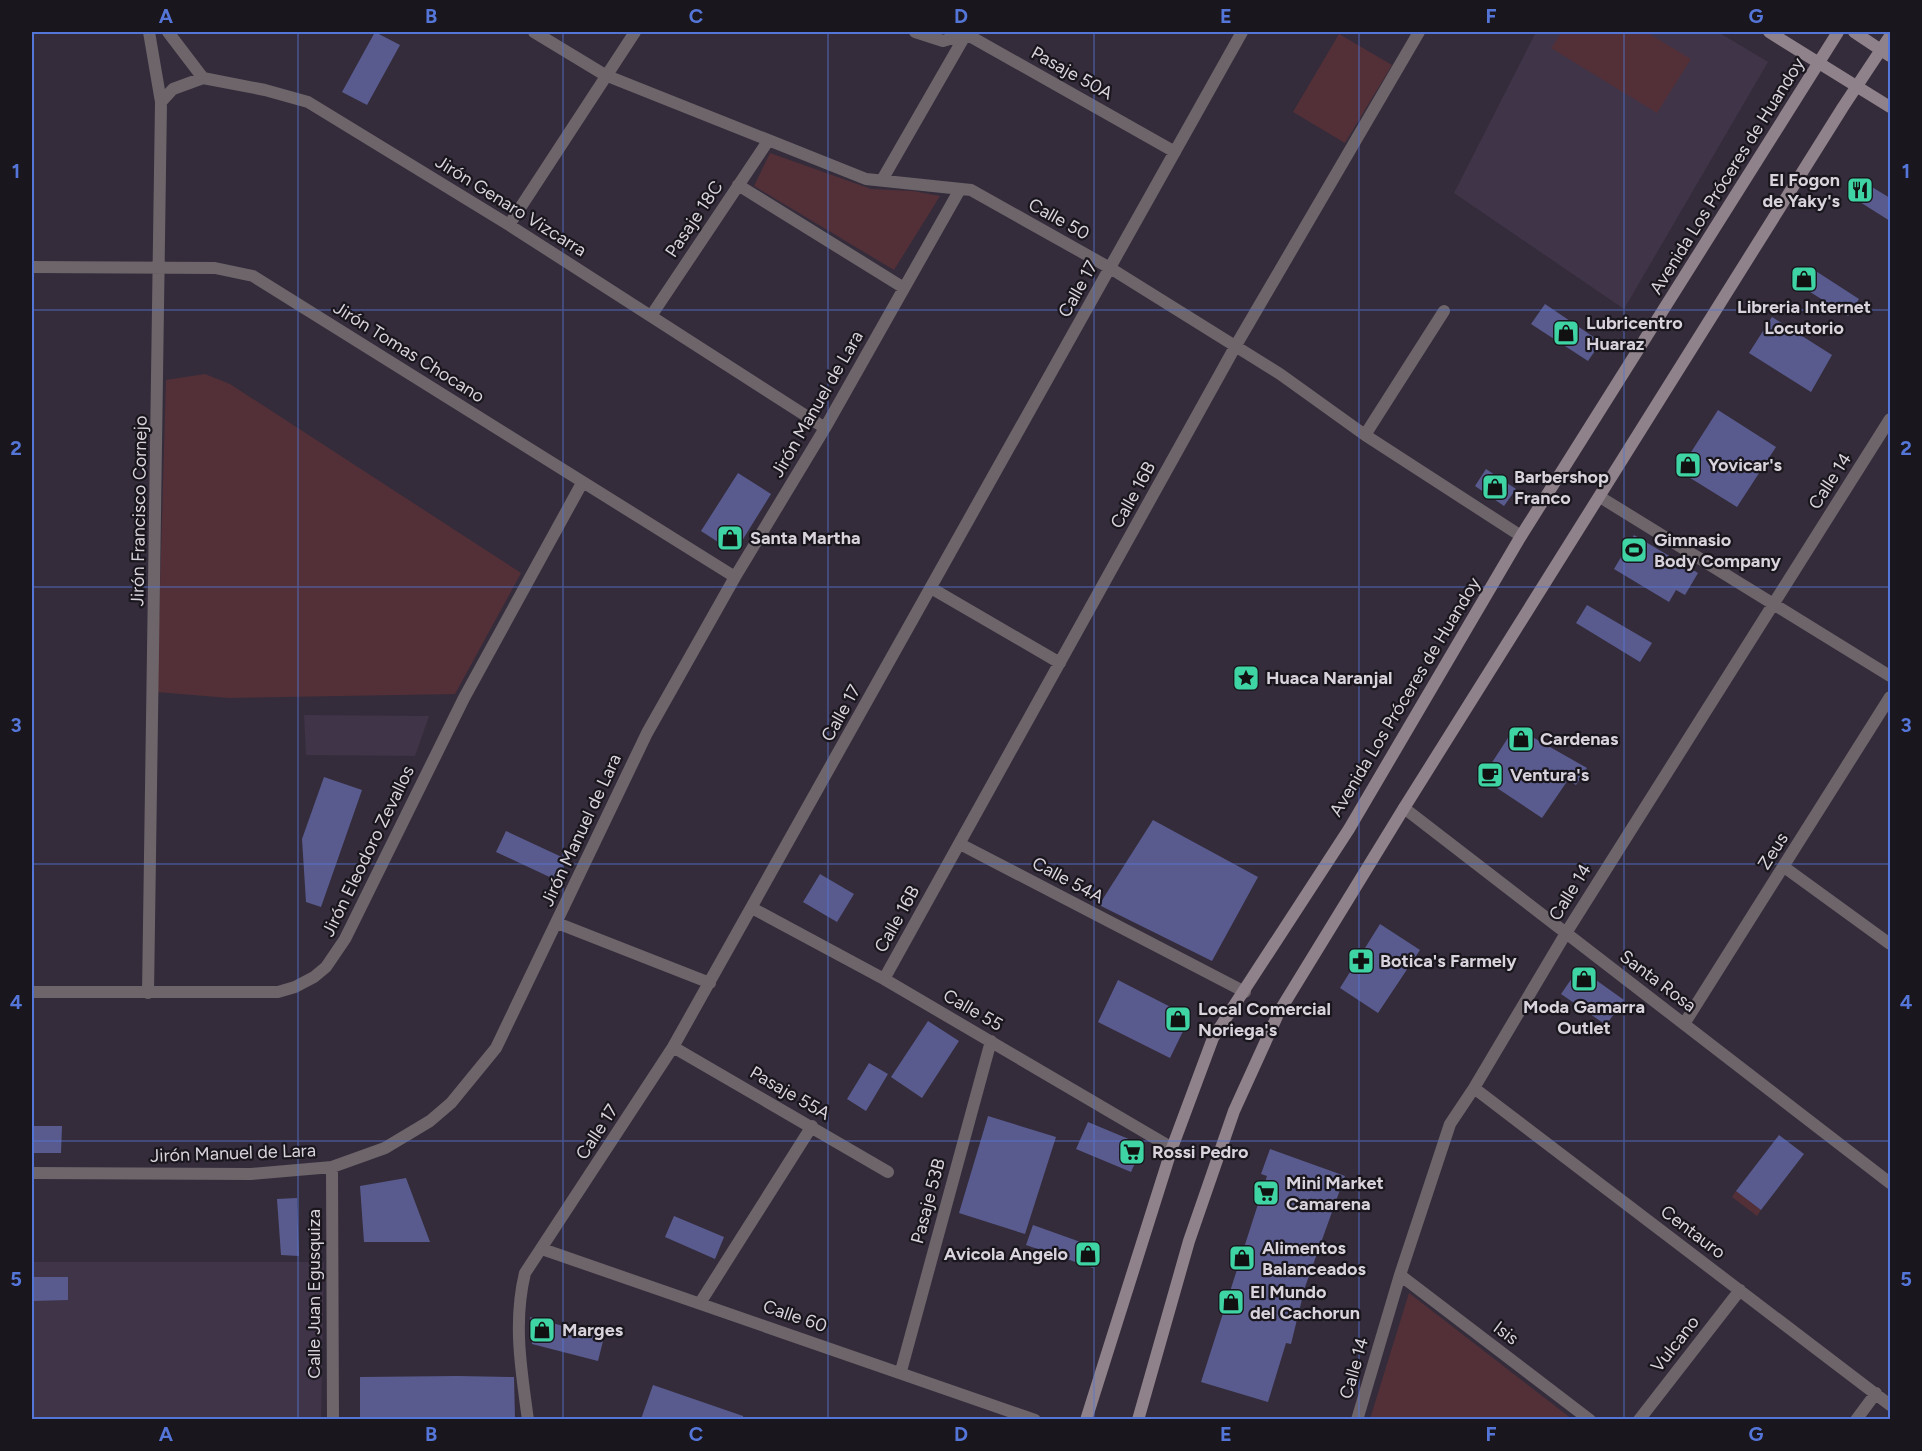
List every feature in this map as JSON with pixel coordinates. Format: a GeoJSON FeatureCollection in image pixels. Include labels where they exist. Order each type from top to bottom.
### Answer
{"type":"FeatureCollection","features":[{"type":"Feature","properties":{"kind":"main road"},"geometry":{"type":"LineString","coordinates":[[1769,32],[1890,107]]}},
{"type":"Feature","properties":{"kind":"main road","name":"Avenida Los Próceres de Huandoy"},"geometry":{"type":"LineString","coordinates":[[1086,1419],[1172,1148],[1213,1038],[1349,829],[1521,536],[1838,32]]}},
{"type":"Feature","properties":{"kind":"main road"},"geometry":{"type":"LineString","coordinates":[[1854,32],[1886,53]]}},
{"type":"Feature","properties":{"kind":"main road"},"geometry":{"type":"LineString","coordinates":[[1138,1419],[1189,1241],[1234,1111],[1279,1012],[1856,85],[1886,53],[1890,36]]}},
{"type":"Feature","properties":{"kind":"street","name":"Jirón Francisco Cornejo"},"geometry":{"type":"LineString","coordinates":[[148,993],[161,102],[149,32]]}},
{"type":"Feature","properties":{"kind":"street"},"geometry":{"type":"LineString","coordinates":[[161,102],[173,89],[203,78],[168,32]]}},
{"type":"Feature","properties":{"kind":"street","name":"Calle 50"},"geometry":{"type":"LineString","coordinates":[[534,32],[605,75],[866,178],[959,191],[972,190],[1110,268],[1235,346],[1365,435],[1521,536]]}},
{"type":"Feature","properties":{"kind":"street"},"geometry":{"type":"LineString","coordinates":[[509,225],[635,32]]}},
{"type":"Feature","properties":{"kind":"street"},"geometry":{"type":"LineString","coordinates":[[915,32],[943,40],[966,34]]}},
{"type":"Feature","properties":{"kind":"street","name":"Calle 16B"},"geometry":{"type":"LineString","coordinates":[[884,979],[1235,346],[1419,32]]}},
{"type":"Feature","properties":{"kind":"street","name":"Calle 17"},"geometry":{"type":"LineString","coordinates":[[528,1419],[517,1330],[519,1296],[525,1273],[674,1047],[1175,152],[1238,33]]}},
{"type":"Feature","properties":{"kind":"street"},"geometry":{"type":"LineString","coordinates":[[882,180],[966,34]]}},
{"type":"Feature","properties":{"kind":"street","name":"Pasaje 50A"},"geometry":{"type":"LineString","coordinates":[[966,34],[1175,152]]}},
{"type":"Feature","properties":{"kind":"street","name":"Jirón Genaro Vizcarra"},"geometry":{"type":"LineString","coordinates":[[203,78],[265,90],[308,102],[509,225],[825,428]]}},
{"type":"Feature","properties":{"kind":"street","name":"Pasaje 18C"},"geometry":{"type":"LineString","coordinates":[[651,316],[768,141]]}},
{"type":"Feature","properties":{"kind":"street"},"geometry":{"type":"LineString","coordinates":[[738,185],[904,288]]}},
{"type":"Feature","properties":{"kind":"street","name":"Jirón Manuel de Lara"},"geometry":{"type":"LineString","coordinates":[[32,1173],[251,1174],[332,1167],[367,1157],[410,1134],[444,1109],[470,1083],[496,1048],[647,733],[735,578],[825,428],[959,191]]}},
{"type":"Feature","properties":{"kind":"street","name":"Jirón Tomas Chocano"},"geometry":{"type":"LineString","coordinates":[[32,267],[215,268],[253,276],[735,578]]}},
{"type":"Feature","properties":{"kind":"street"},"geometry":{"type":"LineString","coordinates":[[1365,435],[1444,311]]}},
{"type":"Feature","properties":{"kind":"street","name":"Calle 14"},"geometry":{"type":"LineString","coordinates":[[1357,1419],[1400,1275],[1450,1124],[1474,1088],[1566,933],[1890,419]]}},
{"type":"Feature","properties":{"kind":"street","name":"Jirón Eleodoro Zevallos"},"geometry":{"type":"LineString","coordinates":[[32,992],[278,992],[295,987],[326,967],[345,939],[464,698],[582,483]]}},
{"type":"Feature","properties":{"kind":"street"},"geometry":{"type":"LineString","coordinates":[[1600,497],[1890,676]]}},
{"type":"Feature","properties":{"kind":"street"},"geometry":{"type":"LineString","coordinates":[[931,588],[1060,663]]}},
{"type":"Feature","properties":{"kind":"street","name":"Zeus"},"geometry":{"type":"LineString","coordinates":[[1684,1024],[1890,697]]}},
{"type":"Feature","properties":{"kind":"street","name":"Santa Rosa"},"geometry":{"type":"LineString","coordinates":[[1404,808],[1890,1183]]}},
{"type":"Feature","properties":{"kind":"street","name":"Calle 54A"},"geometry":{"type":"LineString","coordinates":[[960,844],[1245,992]]}},
{"type":"Feature","properties":{"kind":"street"},"geometry":{"type":"LineString","coordinates":[[1784,867],[1890,944]]}},
{"type":"Feature","properties":{"kind":"street","name":"Calle 55"},"geometry":{"type":"LineString","coordinates":[[752,908],[884,979],[1172,1148]]}},
{"type":"Feature","properties":{"kind":"street"},"geometry":{"type":"LineString","coordinates":[[556,923],[710,983]]}},
{"type":"Feature","properties":{"kind":"street","name":"Pasaje 53B"},"geometry":{"type":"LineString","coordinates":[[901,1371],[991,1041]]}},
{"type":"Feature","properties":{"kind":"street","name":"Pasaje 55A"},"geometry":{"type":"LineString","coordinates":[[674,1047],[888,1172]]}},
{"type":"Feature","properties":{"kind":"street","name":"Centauro"},"geometry":{"type":"LineString","coordinates":[[1474,1088],[1890,1405]]}},
{"type":"Feature","properties":{"kind":"street"},"geometry":{"type":"LineString","coordinates":[[700,1303],[812,1126]]}},
{"type":"Feature","properties":{"kind":"street","name":"Calle Juan Egusquiza"},"geometry":{"type":"LineString","coordinates":[[332,1167],[333,1419]]}},
{"type":"Feature","properties":{"kind":"street","name":"Calle 60"},"geometry":{"type":"LineString","coordinates":[[542,1249],[1035,1419]]}},
{"type":"Feature","properties":{"kind":"street","name":"Isis"},"geometry":{"type":"LineString","coordinates":[[1400,1275],[1590,1419]]}},
{"type":"Feature","properties":{"kind":"street","name":"Vulcano"},"geometry":{"type":"LineString","coordinates":[[1639,1419],[1740,1290]]}},
{"type":"Feature","properties":{"kind":"street"},"geometry":{"type":"LineString","coordinates":[[1856,1419],[1876,1394]]}},
{"type":"Feature","properties":{"kind":"shaded area"},"geometry":{"type":"Polygon","coordinates":[[[1536,32],[1718,32],[1768,62],[1624,309],[1454,193],[1536,32]]]}},
{"type":"Feature","properties":{"kind":"shaded area"},"geometry":{"type":"Polygon","coordinates":[[[1562,32],[1646,32],[1691,59],[1657,113],[1551,48],[1562,32]]]}},
{"type":"Feature","properties":{"kind":"shaded area"},"geometry":{"type":"Polygon","coordinates":[[[1339,34],[1392,65],[1345,143],[1293,112],[1339,34]]]}},
{"type":"Feature","properties":{"kind":"shaded area"},"geometry":{"type":"Polygon","coordinates":[[[770,153],[871,189],[913,191],[940,196],[894,270],[754,186],[770,153]]]}},
{"type":"Feature","properties":{"kind":"shaded area"},"geometry":{"type":"Polygon","coordinates":[[[205,374],[230,384],[521,573],[455,694],[229,698],[157,692],[166,380],[205,374]]]}},
{"type":"Feature","properties":{"kind":"shaded area"},"geometry":{"type":"Polygon","coordinates":[[[304,715],[429,716],[415,756],[306,755],[304,715]]]}},
{"type":"Feature","properties":{"kind":"shaded area"},"geometry":{"type":"Polygon","coordinates":[[[1736,1191],[1761,1210],[1757,1216],[1732,1197],[1736,1191]]]}},
{"type":"Feature","properties":{"kind":"shaded area"},"geometry":{"type":"Polygon","coordinates":[[[32,1262],[324,1262],[321,1419],[32,1420],[32,1262]]]}},
{"type":"Feature","properties":{"kind":"shaded area"},"geometry":{"type":"Polygon","coordinates":[[[1409,1293],[1572,1419],[1370,1419],[1409,1293]]]}},
{"type":"Feature","properties":{"kind":"building"},"geometry":{"type":"Polygon","coordinates":[[[375,32],[400,45],[367,105],[342,92],[375,32]]]}},
{"type":"Feature","properties":{"kind":"building"},"geometry":{"type":"Polygon","coordinates":[[[1862,181],[1890,198],[1890,221],[1852,197],[1862,181]]]}},
{"type":"Feature","properties":{"kind":"building"},"geometry":{"type":"Polygon","coordinates":[[[1808,266],[1859,299],[1848,316],[1796,283],[1808,266]]]}},
{"type":"Feature","properties":{"kind":"building","name":"Lubricentro Huaraz"},"geometry":{"type":"Polygon","coordinates":[[[1545,304],[1601,342],[1588,361],[1531,324],[1545,304]]]}},
{"type":"Feature","properties":{"kind":"building"},"geometry":{"type":"Polygon","coordinates":[[[1772,317],[1832,355],[1811,392],[1749,353],[1772,317]]]}},
{"type":"Feature","properties":{"kind":"building"},"geometry":{"type":"Polygon","coordinates":[[[1718,410],[1776,447],[1737,507],[1679,471],[1718,410]]]}},
{"type":"Feature","properties":{"kind":"building","name":"Barbershop Franco"},"geometry":{"type":"Polygon","coordinates":[[[1486,469],[1516,489],[1504,506],[1475,486],[1486,469]]]}},
{"type":"Feature","properties":{"kind":"building"},"geometry":{"type":"Polygon","coordinates":[[[738,473],[771,494],[740,544],[729,549],[701,531],[738,473]]]}},
{"type":"Feature","properties":{"kind":"building"},"geometry":{"type":"Polygon","coordinates":[[[1634,535],[1698,573],[1685,595],[1676,590],[1669,602],[1614,569],[1634,535]]]}},
{"type":"Feature","properties":{"kind":"building"},"geometry":{"type":"Polygon","coordinates":[[[1587,605],[1652,643],[1640,662],[1576,623],[1587,605]]]}},
{"type":"Feature","properties":{"kind":"building"},"geometry":{"type":"Polygon","coordinates":[[[1515,727],[1587,768],[1576,785],[1568,780],[1542,818],[1482,778],[1515,727]]]}},
{"type":"Feature","properties":{"kind":"building"},"geometry":{"type":"Polygon","coordinates":[[[324,777],[362,790],[321,907],[306,902],[302,839],[324,777]]]}},
{"type":"Feature","properties":{"kind":"building"},"geometry":{"type":"Polygon","coordinates":[[[1153,820],[1258,877],[1212,961],[1099,905],[1153,820]]]}},
{"type":"Feature","properties":{"kind":"building"},"geometry":{"type":"Polygon","coordinates":[[[506,831],[566,859],[556,880],[496,852],[506,831]]]}},
{"type":"Feature","properties":{"kind":"building"},"geometry":{"type":"Polygon","coordinates":[[[820,874],[854,894],[837,922],[803,902],[820,874]]]}},
{"type":"Feature","properties":{"kind":"building"},"geometry":{"type":"Polygon","coordinates":[[[1380,924],[1420,950],[1378,1013],[1340,988],[1380,924]]]}},
{"type":"Feature","properties":{"kind":"building"},"geometry":{"type":"Polygon","coordinates":[[[1579,968],[1624,1000],[1606,1025],[1561,994],[1579,968]]]}},
{"type":"Feature","properties":{"kind":"building"},"geometry":{"type":"Polygon","coordinates":[[[1118,980],[1190,1017],[1170,1058],[1098,1022],[1118,980]]]}},
{"type":"Feature","properties":{"kind":"building"},"geometry":{"type":"Polygon","coordinates":[[[928,1021],[959,1041],[922,1098],[891,1077],[928,1021]]]}},
{"type":"Feature","properties":{"kind":"building"},"geometry":{"type":"Polygon","coordinates":[[[869,1063],[888,1074],[866,1111],[847,1099],[869,1063]]]}},
{"type":"Feature","properties":{"kind":"building"},"geometry":{"type":"Polygon","coordinates":[[[988,1116],[1056,1137],[1025,1234],[959,1213],[988,1116]]]}},
{"type":"Feature","properties":{"kind":"building"},"geometry":{"type":"Polygon","coordinates":[[[1088,1122],[1143,1145],[1131,1172],[1076,1149],[1088,1122]]]}},
{"type":"Feature","properties":{"kind":"building"},"geometry":{"type":"Polygon","coordinates":[[[32,1126],[62,1126],[61,1153],[32,1153],[32,1126]]]}},
{"type":"Feature","properties":{"kind":"building"},"geometry":{"type":"Polygon","coordinates":[[[1779,1135],[1804,1154],[1761,1210],[1736,1191],[1779,1135]]]}},
{"type":"Feature","properties":{"kind":"building"},"geometry":{"type":"Polygon","coordinates":[[[1270,1149],[1345,1176],[1305,1287],[1291,1344],[1286,1343],[1268,1402],[1201,1382],[1267,1176],[1261,1174],[1270,1149]]]}},
{"type":"Feature","properties":{"kind":"building"},"geometry":{"type":"Polygon","coordinates":[[[406,1178],[430,1242],[364,1242],[360,1186],[406,1178]]]}},
{"type":"Feature","properties":{"kind":"building"},"geometry":{"type":"Polygon","coordinates":[[[297,1198],[299,1256],[281,1255],[277,1199],[297,1198]]]}},
{"type":"Feature","properties":{"kind":"building"},"geometry":{"type":"Polygon","coordinates":[[[674,1216],[724,1237],[715,1259],[665,1237],[674,1216]]]}},
{"type":"Feature","properties":{"kind":"building"},"geometry":{"type":"Polygon","coordinates":[[[1033,1225],[1100,1249],[1093,1268],[1026,1245],[1033,1225]]]}},
{"type":"Feature","properties":{"kind":"building"},"geometry":{"type":"Polygon","coordinates":[[[32,1277],[68,1277],[68,1300],[32,1301],[32,1277]]]}},
{"type":"Feature","properties":{"kind":"building"},"geometry":{"type":"Polygon","coordinates":[[[530,1317],[604,1337],[598,1361],[532,1344],[530,1317]]]}},
{"type":"Feature","properties":{"kind":"building"},"geometry":{"type":"Polygon","coordinates":[[[360,1377],[514,1377],[515,1419],[360,1419],[360,1377]]]}},
{"type":"Feature","properties":{"kind":"building"},"geometry":{"type":"Polygon","coordinates":[[[653,1385],[743,1416],[743,1419],[641,1419],[653,1385]]]}},
{"type":"Feature","properties":{"kind":"place","name":"El Fogon de Yaky's"},"geometry":{"type":"Point","coordinates":[1860,190]}},
{"type":"Feature","properties":{"kind":"place","name":"Libreria Internet Locutorio"},"geometry":{"type":"Point","coordinates":[1804,279]}},
{"type":"Feature","properties":{"kind":"place","name":"Lubricentro Huaraz"},"geometry":{"type":"Point","coordinates":[1566,333]}},
{"type":"Feature","properties":{"kind":"place","name":"Yovicar's"},"geometry":{"type":"Point","coordinates":[1688,465]}},
{"type":"Feature","properties":{"kind":"place","name":"Barbershop Franco"},"geometry":{"type":"Point","coordinates":[1495,487]}},
{"type":"Feature","properties":{"kind":"place","name":"Santa Martha"},"geometry":{"type":"Point","coordinates":[730,538]}},
{"type":"Feature","properties":{"kind":"place","name":"Gimnasio Body Company"},"geometry":{"type":"Point","coordinates":[1634,550]}},
{"type":"Feature","properties":{"kind":"place","name":"Huaca Naranjal"},"geometry":{"type":"Point","coordinates":[1246,678]}},
{"type":"Feature","properties":{"kind":"place","name":"Cardenas"},"geometry":{"type":"Point","coordinates":[1521,739]}},
{"type":"Feature","properties":{"kind":"place","name":"Ventura's"},"geometry":{"type":"Point","coordinates":[1490,775]}},
{"type":"Feature","properties":{"kind":"place","name":"Botica's Farmely"},"geometry":{"type":"Point","coordinates":[1361,961]}},
{"type":"Feature","properties":{"kind":"place","name":"Moda Gamarra Outlet"},"geometry":{"type":"Point","coordinates":[1584,979]}},
{"type":"Feature","properties":{"kind":"place","name":"Local Comercial Noriega's"},"geometry":{"type":"Point","coordinates":[1178,1019]}},
{"type":"Feature","properties":{"kind":"place","name":"Rossi Pedro"},"geometry":{"type":"Point","coordinates":[1132,1152]}},
{"type":"Feature","properties":{"kind":"place","name":"Mini Market Camarena"},"geometry":{"type":"Point","coordinates":[1266,1193]}},
{"type":"Feature","properties":{"kind":"place","name":"Avicola Angelo"},"geometry":{"type":"Point","coordinates":[1088,1254]}},
{"type":"Feature","properties":{"kind":"place","name":"Alimentos Balanceados"},"geometry":{"type":"Point","coordinates":[1242,1258]}},
{"type":"Feature","properties":{"kind":"place","name":"El Mundo del Cachorun"},"geometry":{"type":"Point","coordinates":[1231,1302]}},
{"type":"Feature","properties":{"kind":"place","name":"Marges"},"geometry":{"type":"Point","coordinates":[542,1330]}}]}
